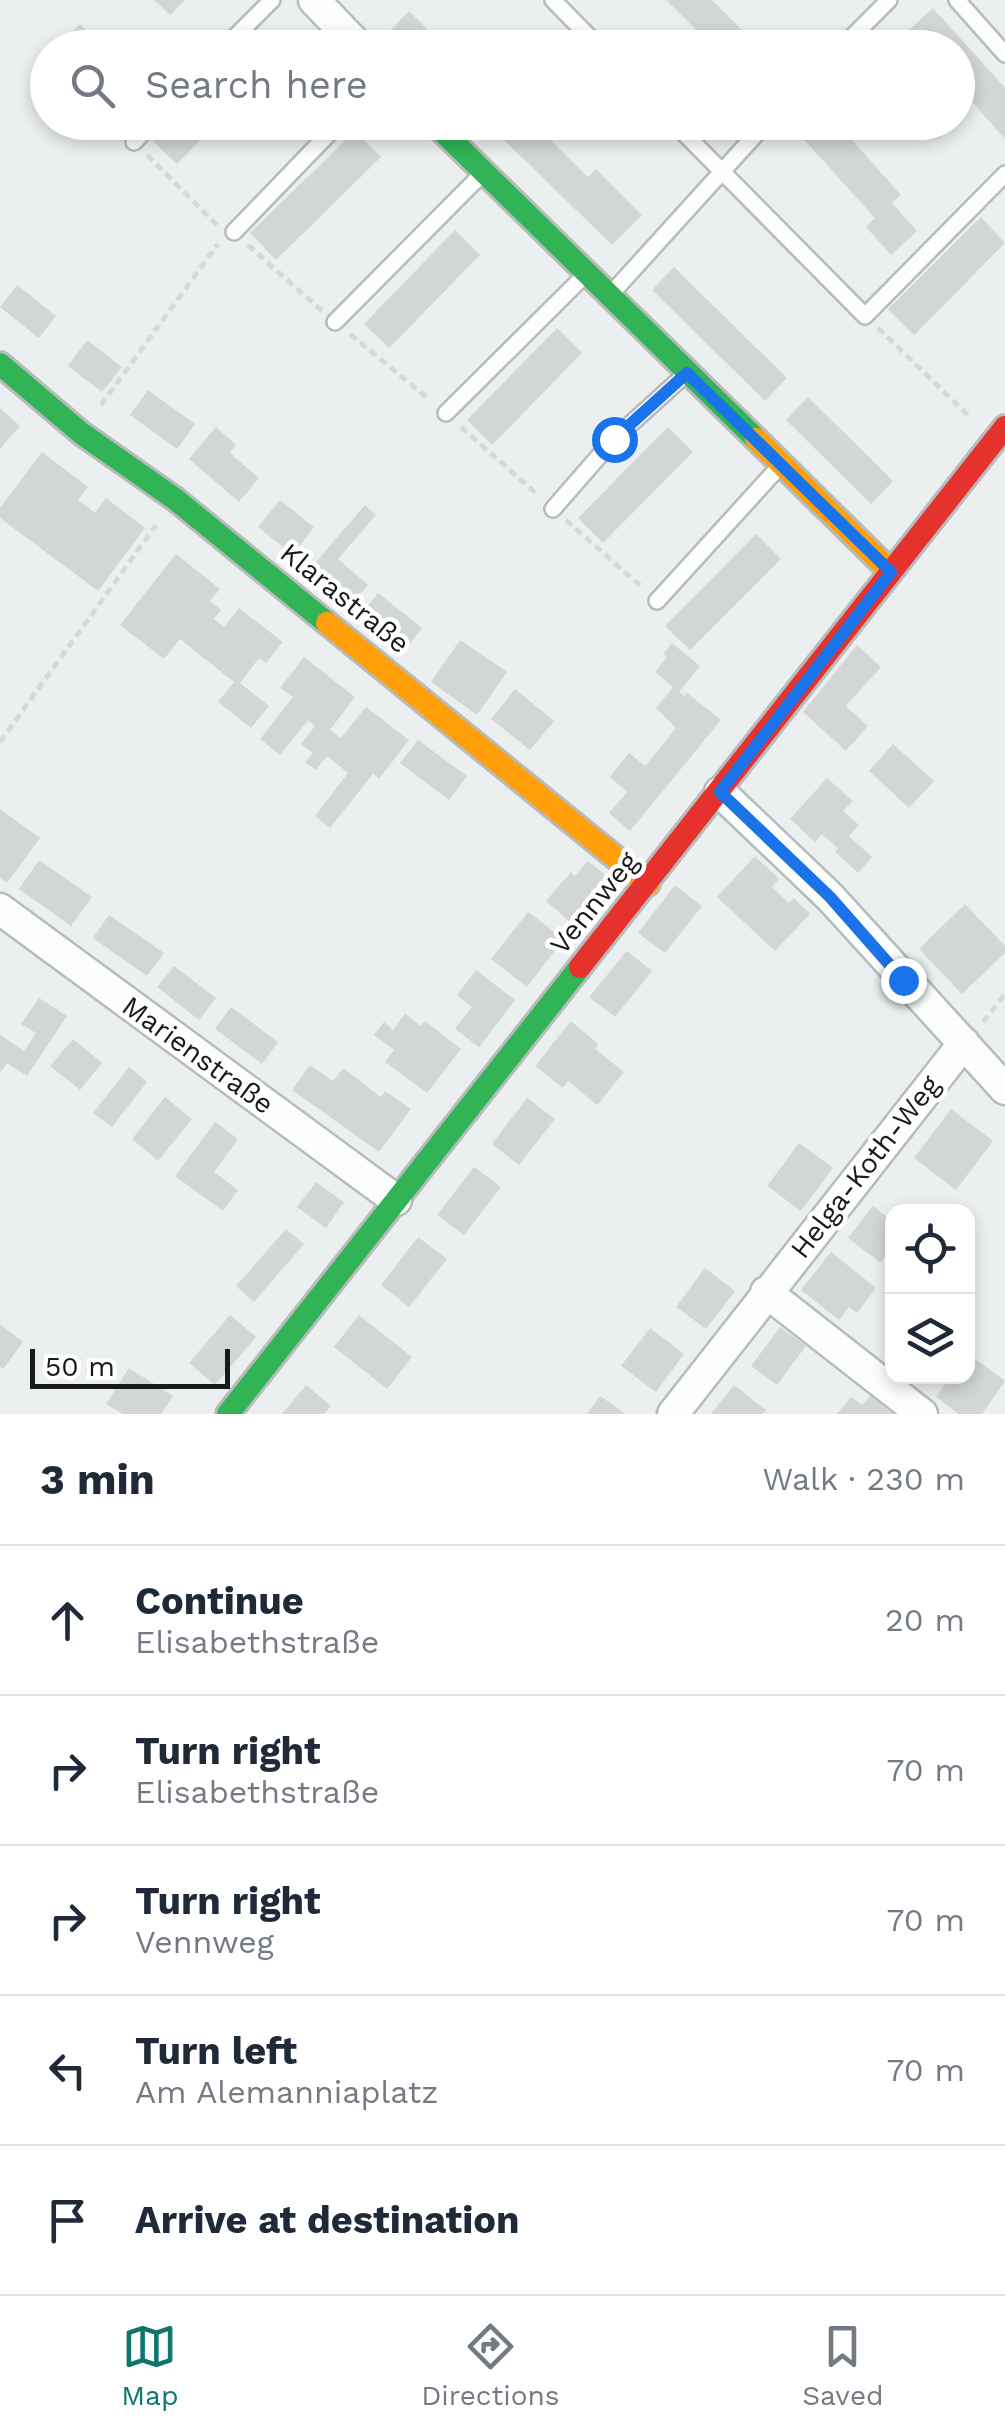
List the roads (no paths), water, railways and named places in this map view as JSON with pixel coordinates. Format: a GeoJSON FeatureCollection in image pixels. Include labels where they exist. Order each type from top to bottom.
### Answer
{"type":"FeatureCollection","features":[{"type":"Feature","properties":{"kind":"street"},"geometry":{"type":"LineString","coordinates":[[314,0],[343,30]]}},
{"type":"Feature","properties":{"kind":"street"},"geometry":{"type":"LineString","coordinates":[[451,140],[891,572]]}},
{"type":"Feature","properties":{"kind":"street","name":"Klarastraße"},"geometry":{"type":"LineString","coordinates":[[0,364],[81,433],[175,499],[648,884]]}},
{"type":"Feature","properties":{"kind":"street","name":"Vennweg"},"geometry":{"type":"LineString","coordinates":[[228,1414],[999,434]]}},
{"type":"Feature","properties":{"kind":"street"},"geometry":{"type":"LineString","coordinates":[[720,792],[830,897],[1005,1089]]}},
{"type":"Feature","properties":{"kind":"street","name":"Marienstraße"},"geometry":{"type":"LineString","coordinates":[[0,909],[396,1200]]}},
{"type":"Feature","properties":{"kind":"street","name":"Helga-Koth-Weg"},"geometry":{"type":"LineString","coordinates":[[673,1414],[964,1043]]}},
{"type":"Feature","properties":{"kind":"street"},"geometry":{"type":"LineString","coordinates":[[766,1292],[922,1414]]}},
{"type":"Feature","properties":{"kind":"lane"},"geometry":{"type":"LineString","coordinates":[[242,30],[272,0]]}},
{"type":"Feature","properties":{"kind":"lane"},"geometry":{"type":"LineString","coordinates":[[553,0],[582,30]]}},
{"type":"Feature","properties":{"kind":"lane"},"geometry":{"type":"LineString","coordinates":[[859,30],[889,0]]}},
{"type":"Feature","properties":{"kind":"lane"},"geometry":{"type":"LineString","coordinates":[[957,0],[1005,54]]}},
{"type":"Feature","properties":{"kind":"lane"},"geometry":{"type":"LineString","coordinates":[[234,232],[323,140]]}},
{"type":"Feature","properties":{"kind":"lane"},"geometry":{"type":"LineString","coordinates":[[691,140],[866,316],[1005,174]]}},
{"type":"Feature","properties":{"kind":"lane"},"geometry":{"type":"LineString","coordinates":[[611,294],[750,140]]}},
{"type":"Feature","properties":{"kind":"lane"},"geometry":{"type":"LineString","coordinates":[[335,322],[482,173]]}},
{"type":"Feature","properties":{"kind":"lane"},"geometry":{"type":"LineString","coordinates":[[446,413],[588,272]]}},
{"type":"Feature","properties":{"kind":"lane"},"geometry":{"type":"LineString","coordinates":[[553,508],[614,439],[687,373]]}},
{"type":"Feature","properties":{"kind":"lane"},"geometry":{"type":"LineString","coordinates":[[657,601],[780,466]]}}]}
